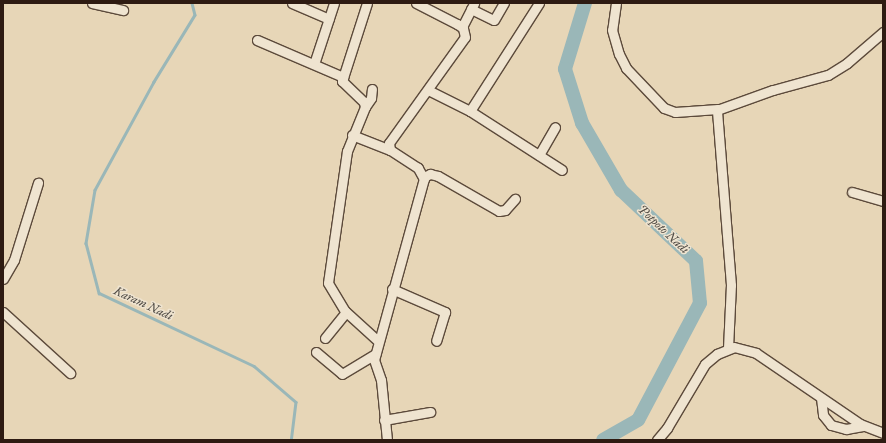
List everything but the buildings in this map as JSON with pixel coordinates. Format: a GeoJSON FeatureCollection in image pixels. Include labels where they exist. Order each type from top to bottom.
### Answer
{"type":"FeatureCollection","features":[{"type":"Feature","properties":{"kind":"street"},"geometry":{"type":"LineString","coordinates":[[92,3],[123,10]]}},
{"type":"Feature","properties":{"kind":"street"},"geometry":{"type":"LineString","coordinates":[[292,3],[329,19]]}},
{"type":"Feature","properties":{"kind":"street"},"geometry":{"type":"LineString","coordinates":[[314,64],[334,3]]}},
{"type":"Feature","properties":{"kind":"street"},"geometry":{"type":"LineString","coordinates":[[365,107],[364,102],[343,84],[343,77],[367,3]]}},
{"type":"Feature","properties":{"kind":"street"},"geometry":{"type":"LineString","coordinates":[[390,150],[391,138],[464,41],[465,32],[462,27],[416,3]]}},
{"type":"Feature","properties":{"kind":"street"},"geometry":{"type":"LineString","coordinates":[[462,27],[473,6],[494,20],[504,3]]}},
{"type":"Feature","properties":{"kind":"street"},"geometry":{"type":"LineString","coordinates":[[470,111],[539,3]]}},
{"type":"Feature","properties":{"kind":"street"},"geometry":{"type":"LineString","coordinates":[[616,3],[612,30],[619,54],[626,68],[660,104],[673,112],[717,110],[828,75],[847,63],[883,32]]}},
{"type":"Feature","properties":{"kind":"street"},"geometry":{"type":"LineString","coordinates":[[257,40],[343,77]]}},
{"type":"Feature","properties":{"kind":"street"},"geometry":{"type":"LineString","coordinates":[[372,89],[371,98],[365,107],[352,135],[346,159],[328,279],[330,288],[346,312],[378,341]]}},
{"type":"Feature","properties":{"kind":"street"},"geometry":{"type":"LineString","coordinates":[[428,90],[470,111],[562,170]]}},
{"type":"Feature","properties":{"kind":"street"},"geometry":{"type":"LineString","coordinates":[[717,110],[731,285],[728,348]]}},
{"type":"Feature","properties":{"kind":"street"},"geometry":{"type":"LineString","coordinates":[[539,155],[555,127]]}},
{"type":"Feature","properties":{"kind":"street"},"geometry":{"type":"LineString","coordinates":[[352,135],[390,150],[418,168],[424,177]]}},
{"type":"Feature","properties":{"kind":"street"},"geometry":{"type":"LineString","coordinates":[[386,437],[381,380],[374,362],[375,354],[424,177],[430,174],[438,176],[499,211],[505,210],[515,199]]}},
{"type":"Feature","properties":{"kind":"street"},"geometry":{"type":"LineString","coordinates":[[3,279],[14,260],[38,182]]}},
{"type":"Feature","properties":{"kind":"street"},"geometry":{"type":"LineString","coordinates":[[852,192],[883,200]]}},
{"type":"Feature","properties":{"kind":"street"},"geometry":{"type":"LineString","coordinates":[[392,289],[445,312],[436,341]]}},
{"type":"Feature","properties":{"kind":"street"},"geometry":{"type":"LineString","coordinates":[[3,312],[70,373]]}},
{"type":"Feature","properties":{"kind":"street"},"geometry":{"type":"LineString","coordinates":[[325,338],[346,312]]}},
{"type":"Feature","properties":{"kind":"street"},"geometry":{"type":"LineString","coordinates":[[657,440],[667,428],[705,364],[716,354],[728,348],[743,348],[752,351],[863,426],[883,433]]}},
{"type":"Feature","properties":{"kind":"street"},"geometry":{"type":"LineString","coordinates":[[316,352],[342,374],[375,354]]}},
{"type":"Feature","properties":{"kind":"street"},"geometry":{"type":"LineString","coordinates":[[822,398],[823,415],[831,425],[846,429],[863,426]]}},
{"type":"Feature","properties":{"kind":"street"},"geometry":{"type":"LineString","coordinates":[[384,420],[430,412]]}},
{"type":"Feature","properties":{"kind":"waterway","name":"Karam Nadi"},"geometry":{"type":"LineString","coordinates":[[192,3],[195,15],[154,82],[95,190],[86,243],[99,293],[254,366],[296,402],[291,440]]}},
{"type":"Feature","properties":{"kind":"waterway","name":"Potpoto Nadi"},"geometry":{"type":"LineString","coordinates":[[585,3],[565,69],[582,123],[621,190],[696,261],[700,303],[638,420],[603,440]]}}]}
